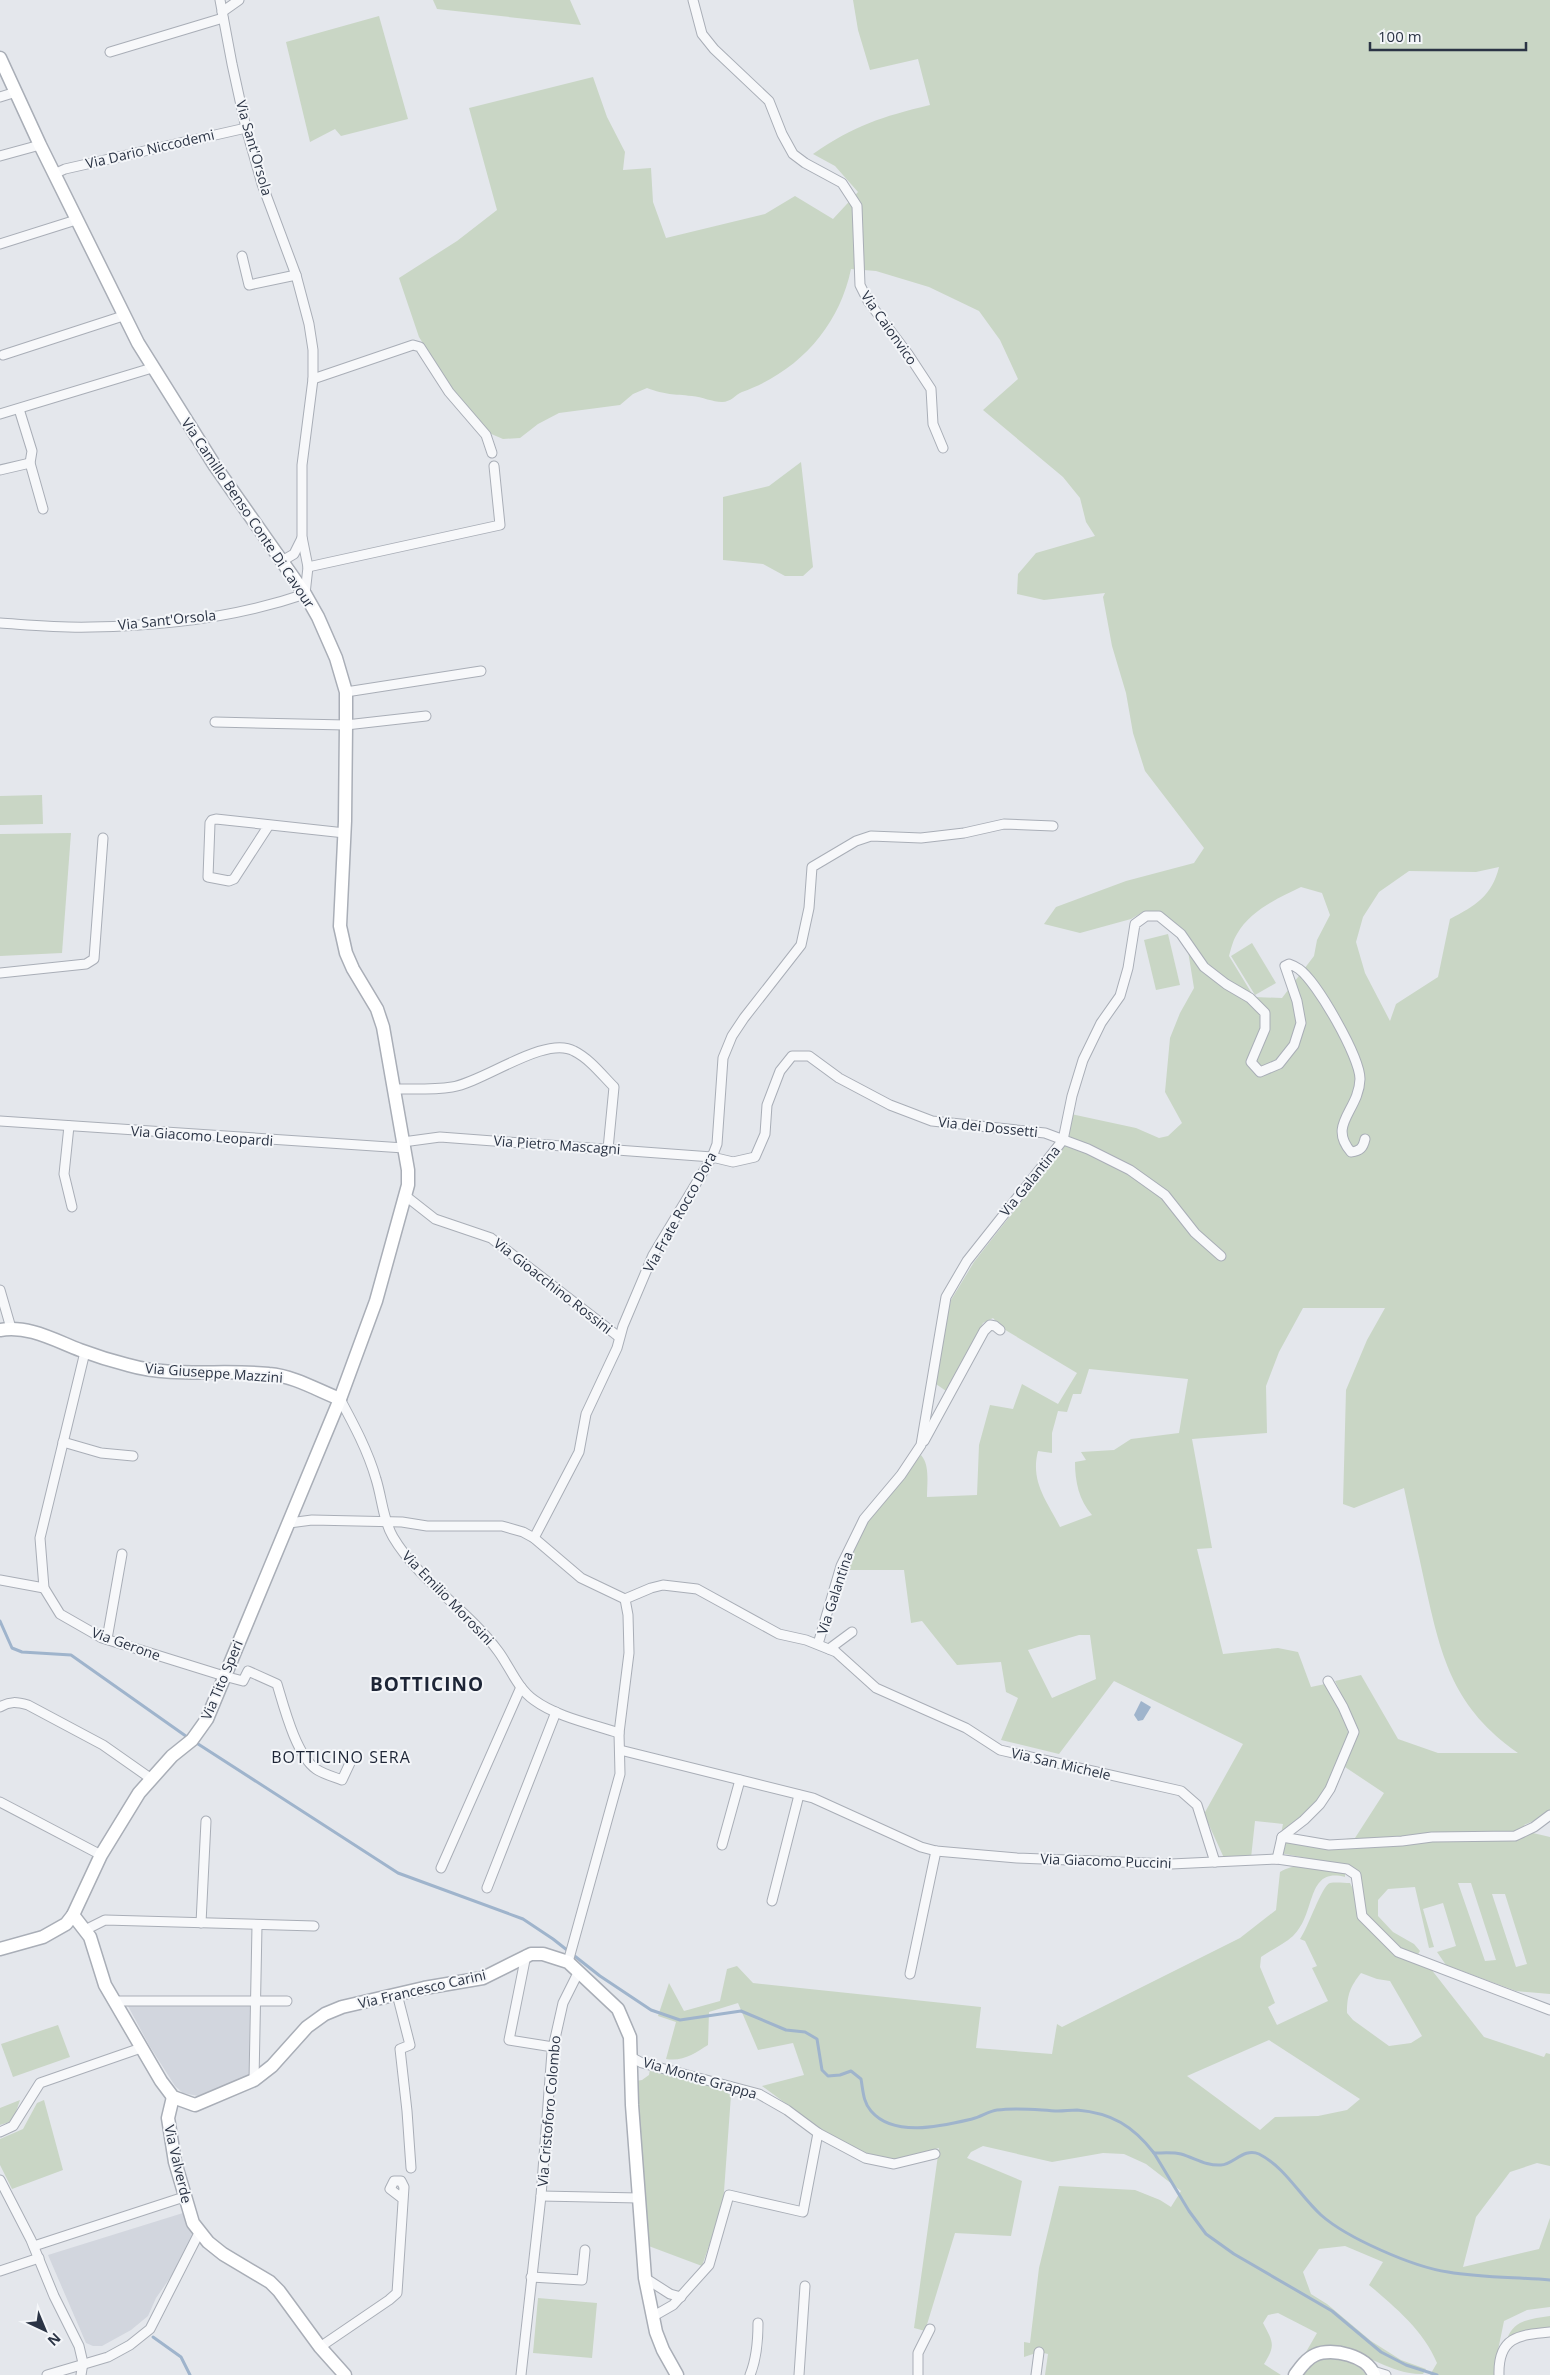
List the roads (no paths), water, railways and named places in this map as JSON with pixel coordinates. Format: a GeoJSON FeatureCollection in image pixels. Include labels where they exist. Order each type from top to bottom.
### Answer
{"type":"FeatureCollection","features":[{"type":"Feature","properties":{"kind":"street","name":"Via Sant'Orsola"},"geometry":{"type":"LineString","coordinates":[[0,623],[91,627],[142,625],[269,606],[305,594],[308,567],[302,538],[302,465],[313,379],[313,350],[310,324],[296,275],[262,184],[246,128],[220,0]]}},
{"type":"Feature","properties":{"kind":"street"},"geometry":{"type":"LineString","coordinates":[[110,52],[222,15],[239,0]]}},
{"type":"Feature","properties":{"kind":"street","name":"Via Caionvico"},"geometry":{"type":"LineString","coordinates":[[693,0],[702,34],[714,49],[769,101],[782,134],[793,154],[805,163],[842,182],[858,206],[860,285],[868,301],[908,354],[931,389],[933,424],[943,448]]}},
{"type":"Feature","properties":{"kind":"street","name":"Via Camillo Benso Conte Di Cavour"},"geometry":{"type":"LineString","coordinates":[[0,58],[123,316],[152,368],[215,466],[305,594],[329,640],[346,692],[345,832],[340,926],[342,940],[353,969],[376,1009],[383,1027],[404,1145],[408,1185],[407,1197],[376,1301],[340,1400]]}},
{"type":"Feature","properties":{"kind":"street"},"geometry":{"type":"LineString","coordinates":[[0,98],[16,92]]}},
{"type":"Feature","properties":{"kind":"street","name":"Via Dario Niccodemi"},"geometry":{"type":"LineString","coordinates":[[54,174],[65,169],[246,128]]}},
{"type":"Feature","properties":{"kind":"street"},"geometry":{"type":"LineString","coordinates":[[0,156],[40,145]]}},
{"type":"Feature","properties":{"kind":"street"},"geometry":{"type":"LineString","coordinates":[[0,244],[76,220]]}},
{"type":"Feature","properties":{"kind":"street"},"geometry":{"type":"LineString","coordinates":[[242,256],[248,285],[296,275]]}},
{"type":"Feature","properties":{"kind":"street"},"geometry":{"type":"LineString","coordinates":[[3,355],[123,316]]}},
{"type":"Feature","properties":{"kind":"street"},"geometry":{"type":"LineString","coordinates":[[313,379],[413,345],[420,347],[449,392],[486,435],[492,453]]}},
{"type":"Feature","properties":{"kind":"street"},"geometry":{"type":"LineString","coordinates":[[0,414],[152,368]]}},
{"type":"Feature","properties":{"kind":"street"},"geometry":{"type":"LineString","coordinates":[[19,409],[32,451],[30,463],[43,509]]}},
{"type":"Feature","properties":{"kind":"street"},"geometry":{"type":"LineString","coordinates":[[0,470],[30,463]]}},
{"type":"Feature","properties":{"kind":"street"},"geometry":{"type":"LineString","coordinates":[[308,567],[500,525],[494,466]]}},
{"type":"Feature","properties":{"kind":"street"},"geometry":{"type":"LineString","coordinates":[[282,561],[294,554],[302,538]]}},
{"type":"Feature","properties":{"kind":"street"},"geometry":{"type":"LineString","coordinates":[[346,692],[481,671]]}},
{"type":"Feature","properties":{"kind":"street"},"geometry":{"type":"LineString","coordinates":[[215,722],[346,725],[426,716]]}},
{"type":"Feature","properties":{"kind":"street"},"geometry":{"type":"LineString","coordinates":[[269,824],[234,879],[208,877],[210,824],[212,820],[269,824],[345,832]]}},
{"type":"Feature","properties":{"kind":"street","name":"Via Frate Rocco Dora"},"geometry":{"type":"LineString","coordinates":[[534,1538],[579,1452],[586,1414],[617,1348],[619,1337],[653,1255],[712,1157],[716,1144],[723,1058],[732,1036],[800,945],[809,908],[812,867],[856,841],[871,836],[930,837],[964,833],[1004,824],[1052,826]]}},
{"type":"Feature","properties":{"kind":"street"},"geometry":{"type":"LineString","coordinates":[[0,972],[86,964],[94,959],[103,838]]}},
{"type":"Feature","properties":{"kind":"street","name":"Via Galantina"},"geometry":{"type":"LineString","coordinates":[[921,1445],[946,1297],[967,1260],[1063,1140],[1072,1096],[1083,1060],[1101,1023],[1120,996],[1128,968],[1135,924],[1146,916],[1159,916],[1181,934],[1204,967],[1226,984],[1250,998],[1265,1013],[1265,1029],[1251,1062],[1260,1072],[1279,1064],[1294,1045],[1301,1023],[1298,1001],[1285,966],[1289,964],[1300,970],[1324,1000],[1356,1060],[1360,1077],[1358,1092],[1340,1130],[1343,1144],[1351,1152],[1358,1151],[1364,1145],[1365,1139]]}},
{"type":"Feature","properties":{"kind":"street"},"geometry":{"type":"LineString","coordinates":[[394,1089],[453,1087],[490,1074],[533,1053],[552,1048],[573,1050],[592,1065],[614,1087],[608,1149]]}},
{"type":"Feature","properties":{"kind":"street","name":"Via dei Dossetti"},"geometry":{"type":"LineString","coordinates":[[712,1157],[732,1162],[755,1157],[765,1134],[767,1105],[780,1071],[792,1056],[809,1056],[839,1078],[890,1105],[932,1121],[1045,1133],[1088,1149],[1130,1170],[1165,1195],[1195,1232],[1221,1256]]}},
{"type":"Feature","properties":{"kind":"street","name":"Via Giacomo Leopardi"},"geometry":{"type":"LineString","coordinates":[[0,1122],[404,1145]]}},
{"type":"Feature","properties":{"kind":"street"},"geometry":{"type":"LineString","coordinates":[[69,1126],[64,1174],[72,1207]]}},
{"type":"Feature","properties":{"kind":"street","name":"Via Pietro Mascagni"},"geometry":{"type":"LineString","coordinates":[[404,1145],[440,1137],[712,1157]]}},
{"type":"Feature","properties":{"kind":"street","name":"Via Gioacchino Rossini"},"geometry":{"type":"LineString","coordinates":[[407,1197],[435,1219],[491,1238],[619,1337]]}},
{"type":"Feature","properties":{"kind":"street"},"geometry":{"type":"LineString","coordinates":[[0,1290],[6,1329]]}},
{"type":"Feature","properties":{"kind":"street","name":"Via Galantina"},"geometry":{"type":"LineString","coordinates":[[818,1644],[841,1566],[864,1519],[901,1475],[934,1427],[984,1331],[990,1325],[1000,1330]]}},
{"type":"Feature","properties":{"kind":"street","name":"Via Giuseppe Mazzini"},"geometry":{"type":"LineString","coordinates":[[6,1329],[35,1332],[85,1352],[130,1366],[162,1371],[270,1374],[290,1378],[340,1400]]}},
{"type":"Feature","properties":{"kind":"street","name":"Via Gerone"},"geometry":{"type":"LineString","coordinates":[[85,1352],[40,1538],[44,1588],[60,1614],[107,1639],[243,1681],[248,1670],[277,1684],[286,1713],[302,1751],[315,1769],[342,1780],[350,1763]]}},
{"type":"Feature","properties":{"kind":"street","name":"Via Emilio Morosini"},"geometry":{"type":"LineString","coordinates":[[340,1400],[358,1431],[376,1478],[392,1536],[406,1557],[462,1610],[498,1650],[521,1687],[534,1700],[556,1712],[619,1733]]}},
{"type":"Feature","properties":{"kind":"street","name":"Via Tito Speri"},"geometry":{"type":"LineString","coordinates":[[70,1919],[101,1855],[124,1816],[150,1778],[192,1740],[207,1719],[340,1400]]}},
{"type":"Feature","properties":{"kind":"street"},"geometry":{"type":"LineString","coordinates":[[63,1442],[101,1452],[132,1456]]}},
{"type":"Feature","properties":{"kind":"street"},"geometry":{"type":"LineString","coordinates":[[288,1523],[312,1520],[402,1522],[427,1526],[502,1526],[534,1538],[581,1578],[624,1599],[628,1614],[629,1654],[619,1733],[618,1784],[568,1960]]}},
{"type":"Feature","properties":{"kind":"street"},"geometry":{"type":"LineString","coordinates":[[107,1639],[122,1554]]}},
{"type":"Feature","properties":{"kind":"street"},"geometry":{"type":"LineString","coordinates":[[0,1580],[44,1588]]}},
{"type":"Feature","properties":{"kind":"street","name":"Via San Michele"},"geometry":{"type":"LineString","coordinates":[[624,1599],[663,1585],[696,1589],[779,1634],[818,1644],[836,1652],[876,1688],[966,1728],[1000,1750],[1181,1791],[1197,1805],[1215,1862]]}},
{"type":"Feature","properties":{"kind":"street"},"geometry":{"type":"LineString","coordinates":[[829,1649],[852,1632]]}},
{"type":"Feature","properties":{"kind":"street"},"geometry":{"type":"LineString","coordinates":[[1277,1859],[1282,1837],[1304,1820],[1320,1804],[1330,1789],[1354,1732],[1328,1680]]}},
{"type":"Feature","properties":{"kind":"street"},"geometry":{"type":"LineString","coordinates":[[441,1868],[521,1687]]}},
{"type":"Feature","properties":{"kind":"street"},"geometry":{"type":"LineString","coordinates":[[0,1707],[7,1703],[18,1702],[28,1705],[104,1745],[150,1778]]}},
{"type":"Feature","properties":{"kind":"street"},"geometry":{"type":"LineString","coordinates":[[487,1888],[556,1712]]}},
{"type":"Feature","properties":{"kind":"street","name":"Via Giacomo Puccini"},"geometry":{"type":"LineString","coordinates":[[620,1750],[813,1798],[921,1847],[936,1851],[1017,1858],[1171,1864],[1277,1859],[1347,1869],[1356,1876],[1362,1916],[1398,1952],[1549,2010]]}},
{"type":"Feature","properties":{"kind":"street"},"geometry":{"type":"LineString","coordinates":[[722,1845],[740,1780]]}},
{"type":"Feature","properties":{"kind":"street"},"geometry":{"type":"LineString","coordinates":[[772,1901],[799,1795]]}},
{"type":"Feature","properties":{"kind":"street"},"geometry":{"type":"LineString","coordinates":[[0,1802],[101,1855]]}},
{"type":"Feature","properties":{"kind":"street"},"geometry":{"type":"LineString","coordinates":[[1282,1837],[1329,1845],[1402,1841],[1432,1837],[1515,1836],[1534,1827],[1550,1815]]}},
{"type":"Feature","properties":{"kind":"street"},"geometry":{"type":"LineString","coordinates":[[201,1923],[206,1821]]}},
{"type":"Feature","properties":{"kind":"street"},"geometry":{"type":"LineString","coordinates":[[910,1974],[936,1851]]}},
{"type":"Feature","properties":{"kind":"street"},"geometry":{"type":"LineString","coordinates":[[70,1919],[85,1930],[93,1945],[102,1976],[114,2001],[141,2048],[173,2097]]}},
{"type":"Feature","properties":{"kind":"street"},"geometry":{"type":"LineString","coordinates":[[70,1919],[93,1945]]}},
{"type":"Feature","properties":{"kind":"street"},"geometry":{"type":"LineString","coordinates":[[0,1949],[43,1937],[70,1919]]}},
{"type":"Feature","properties":{"kind":"street"},"geometry":{"type":"LineString","coordinates":[[85,1930],[105,1920],[257,1926],[314,1926]]}},
{"type":"Feature","properties":{"kind":"street"},"geometry":{"type":"LineString","coordinates":[[254,2080],[257,1926]]}},
{"type":"Feature","properties":{"kind":"street","name":"Via Francesco Carini"},"geometry":{"type":"LineString","coordinates":[[173,2097],[195,2105],[254,2080],[272,2066],[307,2027],[325,2014],[342,2007],[397,1994],[482,1978],[526,1956],[543,1954],[568,1960],[618,2009],[630,2037],[632,2105],[644,2278],[652,2317],[663,2350],[677,2375]]}},
{"type":"Feature","properties":{"kind":"street"},"geometry":{"type":"LineString","coordinates":[[526,1956],[509,2040],[553,2047]]}},
{"type":"Feature","properties":{"kind":"street","name":"Via Cristoforo Colombo"},"geometry":{"type":"LineString","coordinates":[[521,2375],[541,2196],[553,2047],[563,2003],[579,1971]]}},
{"type":"Feature","properties":{"kind":"street"},"geometry":{"type":"LineString","coordinates":[[397,1994],[410,2045],[400,2048],[411,2168]]}},
{"type":"Feature","properties":{"kind":"street"},"geometry":{"type":"LineString","coordinates":[[114,2001],[287,2001]]}},
{"type":"Feature","properties":{"kind":"street"},"geometry":{"type":"LineString","coordinates":[[0,2132],[13,2126],[40,2083],[141,2048]]}},
{"type":"Feature","properties":{"kind":"street","name":"Via Monte Grappa"},"geometry":{"type":"LineString","coordinates":[[631,2057],[642,2063],[759,2094],[787,2110],[818,2133],[865,2158],[894,2164],[935,2154]]}},
{"type":"Feature","properties":{"kind":"street","name":"Via Valverde"},"geometry":{"type":"LineString","coordinates":[[173,2097],[168,2118],[184,2197],[193,2223],[199,2233],[223,2254],[270,2282],[279,2291],[320,2347],[345,2375]]}},
{"type":"Feature","properties":{"kind":"street"},"geometry":{"type":"LineString","coordinates":[[652,2317],[673,2305],[709,2264],[729,2195],[803,2212],[818,2133]]}},
{"type":"Feature","properties":{"kind":"street"},"geometry":{"type":"LineString","coordinates":[[0,2180],[34,2246],[79,2346],[83,2363],[81,2375]]}},
{"type":"Feature","properties":{"kind":"street","name":"Via Cristoforo Colombo"},"geometry":{"type":"LineString","coordinates":[[541,2196],[639,2198]]}},
{"type":"Feature","properties":{"kind":"street"},"geometry":{"type":"LineString","coordinates":[[34,2246],[184,2197]]}},
{"type":"Feature","properties":{"kind":"street"},"geometry":{"type":"LineString","coordinates":[[320,2347],[389,2300],[397,2292],[403,2199]]}},
{"type":"Feature","properties":{"kind":"street"},"geometry":{"type":"LineString","coordinates":[[47,2375],[108,2356],[130,2345],[150,2330],[199,2233]]}},
{"type":"Feature","properties":{"kind":"street"},"geometry":{"type":"LineString","coordinates":[[531,2277],[582,2280],[585,2250]]}},
{"type":"Feature","properties":{"kind":"street"},"geometry":{"type":"LineString","coordinates":[[0,2271],[38,2258]]}},
{"type":"Feature","properties":{"kind":"street"},"geometry":{"type":"LineString","coordinates":[[644,2278],[670,2294],[681,2297]]}},
{"type":"Feature","properties":{"kind":"street"},"geometry":{"type":"LineString","coordinates":[[798,2375],[805,2286]]}},
{"type":"Feature","properties":{"kind":"street"},"geometry":{"type":"LineString","coordinates":[[750,2375],[754,2366],[758,2342],[758,2323]]}},
{"type":"Feature","properties":{"kind":"street"},"geometry":{"type":"LineString","coordinates":[[918,2375],[918,2353],[930,2329]]}},
{"type":"Feature","properties":{"kind":"street"},"geometry":{"type":"LineString","coordinates":[[1499,2375],[1499,2366],[1506,2344],[1515,2338],[1550,2332]]}},
{"type":"Feature","properties":{"kind":"street"},"geometry":{"type":"LineString","coordinates":[[1036,2375],[1039,2352]]}},
{"type":"Feature","properties":{"kind":"street"},"geometry":{"type":"LineString","coordinates":[[1296,2375],[1314,2355],[1324,2352],[1345,2355],[1364,2362],[1373,2373],[1386,2375]]}},
{"type":"Feature","properties":{"kind":"water"},"geometry":{"type":"Polygon","coordinates":[[[1141,1701],[1151,1707],[1143,1720],[1138,1721],[1134,1715],[1141,1701]]]}},
{"type":"Feature","properties":{"kind":"waterway"},"geometry":{"type":"LineString","coordinates":[[0,1621],[12,1648],[22,1652],[71,1655],[190,1739]]}},
{"type":"Feature","properties":{"kind":"waterway"},"geometry":{"type":"LineString","coordinates":[[195,1742],[398,1873],[523,1919],[553,1939],[600,1976],[651,2010],[680,2020],[741,2011],[786,2030],[805,2032],[817,2039],[822,2070],[828,2076],[840,2075],[851,2071],[861,2079],[865,2100],[871,2111],[892,2125],[919,2128],[933,2127],[972,2119],[994,2111],[1012,2109],[1077,2110],[1101,2114],[1130,2128],[1154,2153],[1178,2153],[1216,2165],[1225,2164],[1244,2154],[1254,2152],[1259,2154],[1277,2166],[1313,2207],[1332,2224],[1363,2242],[1399,2258],[1434,2269],[1461,2274],[1550,2280]]}},
{"type":"Feature","properties":{"kind":"waterway"},"geometry":{"type":"LineString","coordinates":[[1154,2153],[1189,2211],[1206,2234],[1234,2254],[1332,2311],[1381,2352],[1406,2365],[1437,2375]]}},
{"type":"Feature","properties":{"kind":"waterway"},"geometry":{"type":"LineString","coordinates":[[153,2337],[181,2357],[190,2375]]}},
{"type":"Feature","properties":{"kind":"district","name":"BOTTICINO"},"geometry":{"type":"Point","coordinates":[427,1684]}},
{"type":"Feature","properties":{"kind":"district","name":"BOTTICINO SERA"},"geometry":{"type":"Point","coordinates":[341,1757]}}]}
